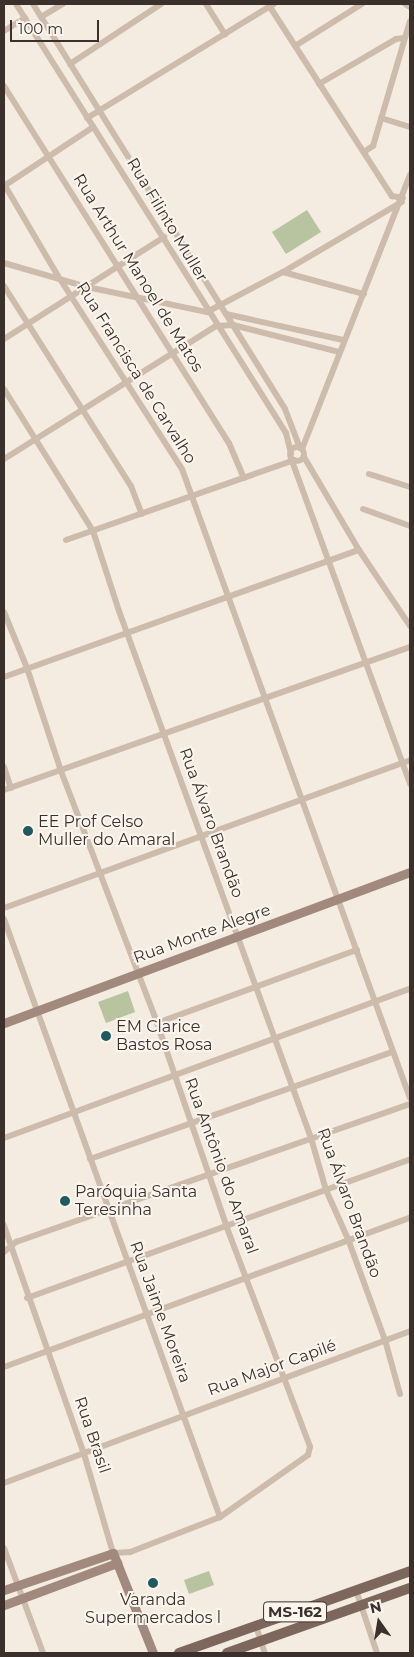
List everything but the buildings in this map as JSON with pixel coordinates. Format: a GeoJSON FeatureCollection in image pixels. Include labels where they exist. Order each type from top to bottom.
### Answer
{"type":"FeatureCollection","features":[{"type":"Feature","properties":{"kind":"main road","name":"MS-162"},"geometry":{"type":"LineString","coordinates":[[179,1653],[410,1571]]}},
{"type":"Feature","properties":{"kind":"main road","name":"MS-162"},"geometry":{"type":"LineString","coordinates":[[227,1653],[410,1588]]}},
{"type":"Feature","properties":{"kind":"street","name":"Rua Filinto Muller"},"geometry":{"type":"LineString","coordinates":[[16,4],[164,237],[207,312],[286,434],[292,458],[410,784]]}},
{"type":"Feature","properties":{"kind":"street"},"geometry":{"type":"LineString","coordinates":[[32,4],[285,409],[302,451],[359,550],[410,626]]}},
{"type":"Feature","properties":{"kind":"street"},"geometry":{"type":"LineString","coordinates":[[41,17],[64,4]]}},
{"type":"Feature","properties":{"kind":"street"},"geometry":{"type":"LineString","coordinates":[[70,64],[162,4]]}},
{"type":"Feature","properties":{"kind":"street"},"geometry":{"type":"LineString","coordinates":[[206,4],[225,35]]}},
{"type":"Feature","properties":{"kind":"street"},"geometry":{"type":"LineString","coordinates":[[295,46],[362,4]]}},
{"type":"Feature","properties":{"kind":"street"},"geometry":{"type":"LineString","coordinates":[[405,4],[410,7]]}},
{"type":"Feature","properties":{"kind":"street"},"geometry":{"type":"LineString","coordinates":[[87,118],[272,5],[295,46],[392,196],[402,200]]}},
{"type":"Feature","properties":{"kind":"street"},"geometry":{"type":"LineString","coordinates":[[4,31],[24,18]]}},
{"type":"Feature","properties":{"kind":"street"},"geometry":{"type":"LineString","coordinates":[[364,152],[373,146],[410,21]]}},
{"type":"Feature","properties":{"kind":"street"},"geometry":{"type":"LineString","coordinates":[[319,84],[396,39],[404,38]]}},
{"type":"Feature","properties":{"kind":"street","name":"Rua Arthur Manoel de Matos"},"geometry":{"type":"LineString","coordinates":[[4,86],[229,442],[244,478]]}},
{"type":"Feature","properties":{"kind":"street"},"geometry":{"type":"LineString","coordinates":[[381,118],[410,127]]}},
{"type":"Feature","properties":{"kind":"street"},"geometry":{"type":"LineString","coordinates":[[4,185],[93,127]]}},
{"type":"Feature","properties":{"kind":"street"},"geometry":{"type":"LineString","coordinates":[[66,540],[244,478],[292,458],[302,451],[338,352],[364,294],[410,176]]}},
{"type":"Feature","properties":{"kind":"street","name":"Rua Francisca de Carvalho"},"geometry":{"type":"LineString","coordinates":[[4,185],[58,276],[129,382],[182,469],[267,699],[301,799],[340,899],[356,950],[410,1098]]}},
{"type":"Feature","properties":{"kind":"street"},"geometry":{"type":"LineString","coordinates":[[4,263],[58,276],[88,286],[207,312],[221,307],[284,272],[402,200]]}},
{"type":"Feature","properties":{"kind":"street"},"geometry":{"type":"LineString","coordinates":[[4,339],[164,237]]}},
{"type":"Feature","properties":{"kind":"street"},"geometry":{"type":"LineString","coordinates":[[284,272],[364,294]]}},
{"type":"Feature","properties":{"kind":"street"},"geometry":{"type":"LineString","coordinates":[[4,286],[82,412],[131,486],[142,514]]}},
{"type":"Feature","properties":{"kind":"street"},"geometry":{"type":"LineString","coordinates":[[226,314],[343,340]]}},
{"type":"Feature","properties":{"kind":"street"},"geometry":{"type":"LineString","coordinates":[[4,459],[38,440],[216,326],[233,325],[338,352]]}},
{"type":"Feature","properties":{"kind":"street","name":"Rua Álvaro Brandão"},"geometry":{"type":"LineString","coordinates":[[4,389],[38,440],[93,531],[127,634],[166,736],[311,1138],[326,1190],[348,1239],[385,1340],[400,1394]]}},
{"type":"Feature","properties":{"kind":"street"},"geometry":{"type":"LineString","coordinates":[[292,458],[293,449],[302,451]]}},
{"type":"Feature","properties":{"kind":"street"},"geometry":{"type":"LineString","coordinates":[[369,474],[410,487]]}},
{"type":"Feature","properties":{"kind":"street"},"geometry":{"type":"LineString","coordinates":[[363,509],[410,526]]}},
{"type":"Feature","properties":{"kind":"street"},"geometry":{"type":"LineString","coordinates":[[4,677],[229,599],[359,550]]}},
{"type":"Feature","properties":{"kind":"street","name":"Rua Antônio do Amaral"},"geometry":{"type":"LineString","coordinates":[[4,612],[27,668],[61,771],[157,1023],[173,1076],[227,1228],[248,1276],[283,1379],[310,1447],[308,1455],[220,1517]]}},
{"type":"Feature","properties":{"kind":"street"},"geometry":{"type":"LineString","coordinates":[[4,790],[166,736],[410,647]]}},
{"type":"Feature","properties":{"kind":"street"},"geometry":{"type":"LineString","coordinates":[[4,908],[410,760]]}},
{"type":"Feature","properties":{"kind":"street"},"geometry":{"type":"LineString","coordinates":[[4,767],[11,788]]}},
{"type":"Feature","properties":{"kind":"street","name":"Rua Monte Alegre"},"geometry":{"type":"LineString","coordinates":[[4,1023],[410,872]]}},
{"type":"Feature","properties":{"kind":"street","name":"Rua Jaime Moreira"},"geometry":{"type":"LineString","coordinates":[[4,919],[107,1210],[220,1517]]}},
{"type":"Feature","properties":{"kind":"street"},"geometry":{"type":"LineString","coordinates":[[157,1023],[356,950]]}},
{"type":"Feature","properties":{"kind":"street"},"geometry":{"type":"LineString","coordinates":[[4,1138],[410,989]]}},
{"type":"Feature","properties":{"kind":"street"},"geometry":{"type":"LineString","coordinates":[[90,1159],[392,1052]]}},
{"type":"Feature","properties":{"kind":"street"},"geometry":{"type":"LineString","coordinates":[[4,1252],[11,1250],[16,1242],[208,1173],[410,1104]]}},
{"type":"Feature","properties":{"kind":"street"},"geometry":{"type":"LineString","coordinates":[[27,1298],[227,1228],[410,1160]]}},
{"type":"Feature","properties":{"kind":"street"},"geometry":{"type":"LineString","coordinates":[[4,1367],[146,1313],[410,1218]]}},
{"type":"Feature","properties":{"kind":"street","name":"Rua Brasil"},"geometry":{"type":"LineString","coordinates":[[4,1226],[27,1298],[84,1454],[113,1552],[152,1653]]}},
{"type":"Feature","properties":{"kind":"street","name":"Rua Major Capilé"},"geometry":{"type":"LineString","coordinates":[[4,1483],[410,1331]]}},
{"type":"Feature","properties":{"kind":"street"},"geometry":{"type":"LineString","coordinates":[[4,1604],[117,1563],[130,1552],[220,1517]]}},
{"type":"Feature","properties":{"kind":"street"},"geometry":{"type":"LineString","coordinates":[[4,1548],[16,1585],[43,1653]]}},
{"type":"Feature","properties":{"kind":"street"},"geometry":{"type":"LineString","coordinates":[[4,1590],[113,1552],[130,1552]]}},
{"type":"Feature","properties":{"kind":"street"},"geometry":{"type":"LineString","coordinates":[[356,1590],[377,1653]]}},
{"type":"Feature","properties":{"kind":"street"},"geometry":{"type":"LineString","coordinates":[[256,1626],[265,1653]]}},
{"type":"Feature","properties":{"kind":"green space"},"geometry":{"type":"Polygon","coordinates":[[[307,210],[321,232],[286,254],[272,232],[307,210]]]}},
{"type":"Feature","properties":{"kind":"green space"},"geometry":{"type":"Polygon","coordinates":[[[128,991],[135,1012],[106,1023],[98,1002],[128,991]]]}},
{"type":"Feature","properties":{"kind":"green space"},"geometry":{"type":"Polygon","coordinates":[[[209,1571],[214,1585],[189,1594],[184,1580],[209,1571]]]}},
{"type":"Feature","properties":{"kind":"place","name":"EE Prof Celso Muller do Amaral"},"geometry":{"type":"Point","coordinates":[28,831]}},
{"type":"Feature","properties":{"kind":"place","name":"EM Clarice Bastos Rosa"},"geometry":{"type":"Point","coordinates":[106,1036]}},
{"type":"Feature","properties":{"kind":"place","name":"Paróquia Santa Teresinha"},"geometry":{"type":"Point","coordinates":[65,1201]}},
{"type":"Feature","properties":{"kind":"place","name":"Varanda Supermercados l"},"geometry":{"type":"Point","coordinates":[153,1583]}}]}
